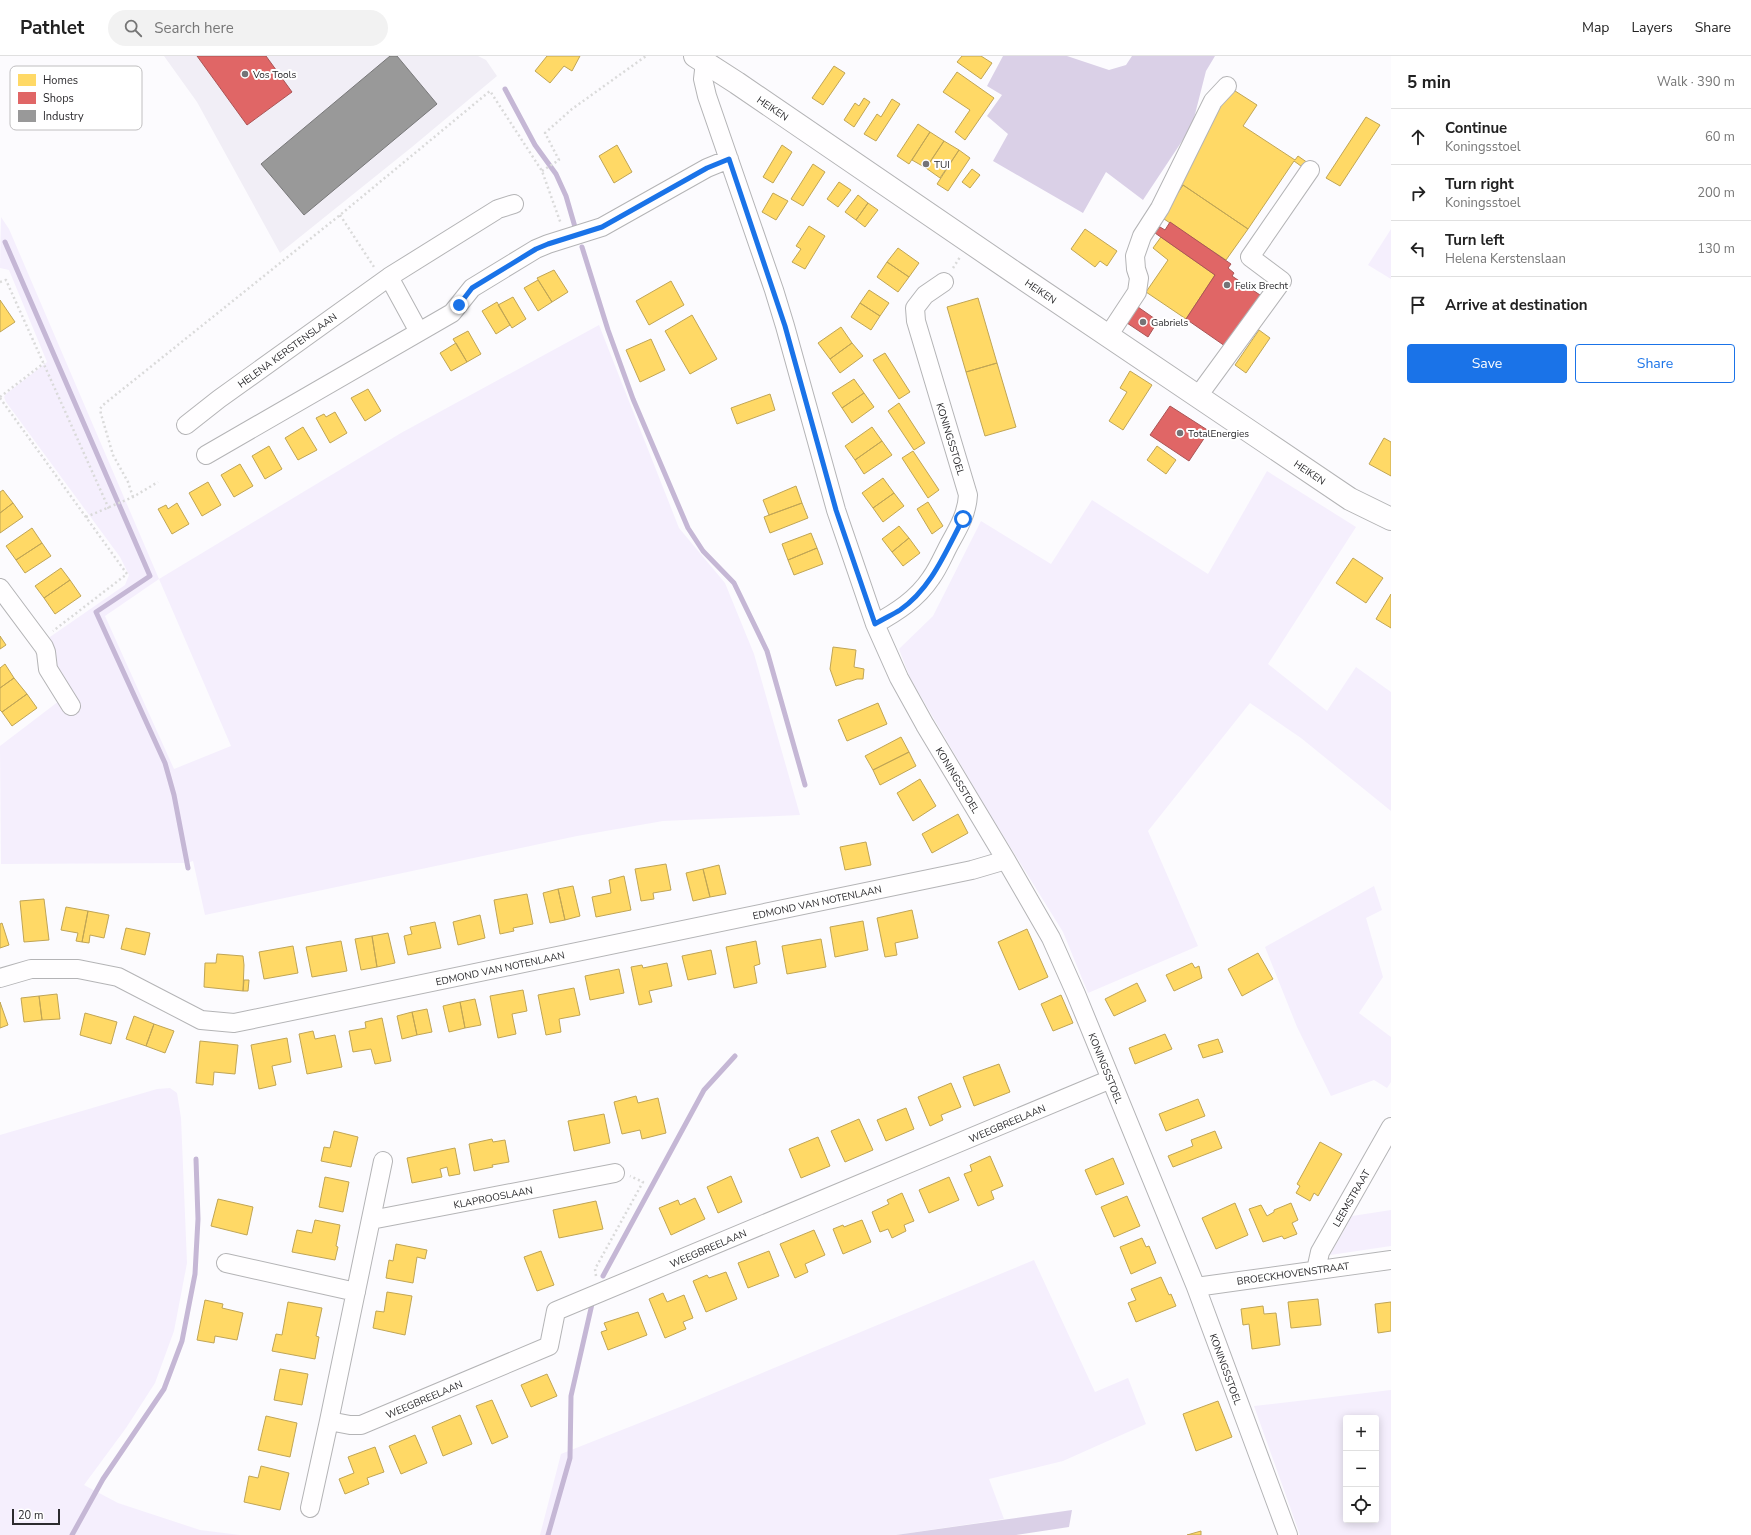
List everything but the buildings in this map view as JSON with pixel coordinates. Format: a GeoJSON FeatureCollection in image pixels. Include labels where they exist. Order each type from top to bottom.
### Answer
{"type":"FeatureCollection","features":[{"type":"Feature","properties":{"kind":"main road","name":"HEIKEN"},"geometry":{"type":"LineString","coordinates":[[700,59],[1350,499],[1391,519]]}},
{"type":"Feature","properties":{"kind":"street","name":"KONINGSSTOEL"},"geometry":{"type":"LineString","coordinates":[[700,59],[707,96],[785,326],[836,510],[875,624],[899,678],[925,725],[1051,938],[1196,1287],[1288,1535]]}},
{"type":"Feature","properties":{"kind":"street"},"geometry":{"type":"LineString","coordinates":[[1108,336],[1137,292],[1139,278],[1136,269],[1135,256],[1142,236],[1160,208],[1213,101],[1227,86]]}},
{"type":"Feature","properties":{"kind":"street"},"geometry":{"type":"LineString","coordinates":[[206,455],[452,313],[472,288],[536,249],[565,238],[602,227],[707,168],[729,159]]}},
{"type":"Feature","properties":{"kind":"street"},"geometry":{"type":"LineString","coordinates":[[1198,396],[1282,281],[1250,257],[1310,170]]}},
{"type":"Feature","properties":{"kind":"street","name":"HELENA KERSTENSLAAN"},"geometry":{"type":"LineString","coordinates":[[186,426],[220,399],[386,279],[498,209],[514,204]]}},
{"type":"Feature","properties":{"kind":"street"},"geometry":{"type":"LineString","coordinates":[[386,279],[419,332]]}},
{"type":"Feature","properties":{"kind":"street","name":"KONINGSSTOEL"},"geometry":{"type":"LineString","coordinates":[[875,624],[900,610],[919,593],[932,577],[963,519],[967,506],[968,495],[916,321],[915,308],[925,295],[944,282]]}},
{"type":"Feature","properties":{"kind":"street"},"geometry":{"type":"LineString","coordinates":[[0,588],[40,641],[46,652],[48,669],[71,706]]}},
{"type":"Feature","properties":{"kind":"street","name":"EDMOND VAN NOTENLAAN"},"geometry":{"type":"LineString","coordinates":[[0,978],[31,969],[78,969],[118,977],[201,1020],[234,1023],[964,871],[1006,860]]}},
{"type":"Feature","properties":{"kind":"street","name":"WEEGBREELAAN"},"geometry":{"type":"LineString","coordinates":[[329,1421],[361,1425],[549,1346],[556,1311],[603,1293],[1110,1079]]}},
{"type":"Feature","properties":{"kind":"street","name":"LEEMSTRAAT"},"geometry":{"type":"LineString","coordinates":[[1316,1270],[1320,1252],[1391,1127]]}},
{"type":"Feature","properties":{"kind":"street"},"geometry":{"type":"LineString","coordinates":[[310,1508],[383,1160]]}},
{"type":"Feature","properties":{"kind":"street","name":"KLAPROOSLAAN"},"geometry":{"type":"LineString","coordinates":[[371,1220],[615,1173]]}},
{"type":"Feature","properties":{"kind":"street","name":"BROECKHOVENSTRAAT"},"geometry":{"type":"LineString","coordinates":[[1196,1287],[1391,1260]]}},
{"type":"Feature","properties":{"kind":"street"},"geometry":{"type":"LineString","coordinates":[[226,1263],[356,1292]]}},
{"type":"Feature","properties":{"kind":"path"},"geometry":{"type":"LineString","coordinates":[[542,171],[559,160],[545,133],[572,109],[646,56]]}},
{"type":"Feature","properties":{"kind":"path"},"geometry":{"type":"LineString","coordinates":[[133,497],[128,482],[113,455],[100,409],[103,405],[340,215],[490,91],[542,171],[565,238]]}},
{"type":"Feature","properties":{"kind":"path"},"geometry":{"type":"LineString","coordinates":[[340,215],[386,279]]}},
{"type":"Feature","properties":{"kind":"path"},"geometry":{"type":"LineString","coordinates":[[944,282],[970,242]]}},
{"type":"Feature","properties":{"kind":"path"},"geometry":{"type":"LineString","coordinates":[[0,282],[6,280],[109,508]]}},
{"type":"Feature","properties":{"kind":"path"},"geometry":{"type":"LineString","coordinates":[[40,641],[127,574],[0,398],[44,363]]}},
{"type":"Feature","properties":{"kind":"path"},"geometry":{"type":"LineString","coordinates":[[86,517],[133,497],[158,482]]}},
{"type":"Feature","properties":{"kind":"path"},"geometry":{"type":"LineString","coordinates":[[603,1293],[596,1276],[595,1269],[643,1182],[630,1176],[620,1177],[615,1173]]}},
{"type":"Feature","properties":{"kind":"shaded area"},"geometry":{"type":"Polygon","coordinates":[[[164,56],[478,56],[486,60],[497,76],[412,147],[280,253],[197,102],[164,56]]]}},
{"type":"Feature","properties":{"kind":"shaded area"},"geometry":{"type":"Polygon","coordinates":[[[1003,56],[1067,56],[1109,70],[1126,65],[1132,56],[1215,56],[1206,71],[1192,126],[1143,200],[1106,172],[1083,213],[993,161],[1008,134],[987,116],[1002,95],[987,86],[1003,56]]]}},
{"type":"Feature","properties":{"kind":"shaded area"},"geometry":{"type":"Polygon","coordinates":[[[1,217],[9,229],[159,579],[401,433],[599,325],[679,528],[725,583],[754,654],[800,815],[663,821],[577,836],[205,915],[193,861],[187,863],[1,864],[0,746],[59,701],[59,676],[47,639],[125,585],[129,575],[120,557],[6,402],[4,397],[6,394],[47,362],[9,270],[0,268],[1,217]],[[159,579],[105,616],[174,769],[231,746],[159,579]]]}},
{"type":"Feature","properties":{"kind":"shaded area"},"geometry":{"type":"Polygon","coordinates":[[[1391,229],[1391,279],[1368,265],[1391,229]]]}},
{"type":"Feature","properties":{"kind":"shaded area"},"geometry":{"type":"Polygon","coordinates":[[[1267,471],[1356,527],[1268,664],[1327,711],[1356,667],[1391,692],[1391,811],[1301,738],[1250,703],[1148,831],[1198,946],[1088,993],[1063,932],[988,811],[910,678],[899,649],[933,616],[981,521],[1051,564],[1092,500],[1208,574],[1267,471]]]}},
{"type":"Feature","properties":{"kind":"shaded area"},"geometry":{"type":"Polygon","coordinates":[[[1374,886],[1382,910],[1366,918],[1383,977],[1359,1013],[1391,1037],[1391,1082],[1387,1088],[1374,1080],[1331,1096],[1297,1027],[1265,947],[1374,886]]]}},
{"type":"Feature","properties":{"kind":"shaded area"},"geometry":{"type":"Polygon","coordinates":[[[170,1088],[177,1093],[181,1118],[187,1263],[174,1331],[155,1383],[126,1428],[84,1485],[118,1503],[200,1530],[240,1535],[0,1535],[0,1135],[157,1089],[170,1088]]]}},
{"type":"Feature","properties":{"kind":"shaded area"},"geometry":{"type":"Polygon","coordinates":[[[1391,1210],[1391,1246],[1330,1255],[1352,1216],[1391,1210]]]}},
{"type":"Feature","properties":{"kind":"shaded area"},"geometry":{"type":"Polygon","coordinates":[[[1034,1260],[1095,1392],[1128,1378],[1146,1424],[1063,1461],[989,1479],[1004,1519],[896,1535],[540,1535],[561,1454],[690,1403],[1034,1260]]]}},
{"type":"Feature","properties":{"kind":"shaded area"},"geometry":{"type":"Polygon","coordinates":[[[1391,1390],[1391,1535],[1300,1535],[1254,1406],[1391,1390]]]}},
{"type":"Feature","properties":{"kind":"shaded area"},"geometry":{"type":"Polygon","coordinates":[[[1072,1510],[1069,1527],[1016,1535],[896,1535],[1072,1510]]]}},
{"type":"Feature","properties":{"kind":"waterway"},"geometry":{"type":"LineString","coordinates":[[505,89],[535,145],[556,174],[566,196],[575,227]]}},
{"type":"Feature","properties":{"kind":"waterway"},"geometry":{"type":"LineString","coordinates":[[5,242],[150,576],[96,612],[165,763],[174,795],[188,868]]}},
{"type":"Feature","properties":{"kind":"waterway"},"geometry":{"type":"LineString","coordinates":[[582,247],[608,330],[633,399],[688,528],[703,551],[734,583],[767,651],[805,785]]}},
{"type":"Feature","properties":{"kind":"waterway"},"geometry":{"type":"LineString","coordinates":[[603,1276],[704,1090],[735,1056]]}},
{"type":"Feature","properties":{"kind":"waterway"},"geometry":{"type":"LineString","coordinates":[[72,1535],[103,1479],[164,1389],[182,1341],[195,1274],[198,1219],[196,1159]]}},
{"type":"Feature","properties":{"kind":"waterway"},"geometry":{"type":"LineString","coordinates":[[548,1535],[570,1458],[571,1396],[592,1304]]}},
{"type":"Feature","properties":{"kind":"place","name":"Vos Tools"},"geometry":{"type":"Point","coordinates":[245,74]}},
{"type":"Feature","properties":{"kind":"place","name":"TUI"},"geometry":{"type":"Point","coordinates":[926,164]}},
{"type":"Feature","properties":{"kind":"place","name":"Felix Brecht"},"geometry":{"type":"Point","coordinates":[1227,285]}},
{"type":"Feature","properties":{"kind":"place","name":"Gabriels"},"geometry":{"type":"Point","coordinates":[1143,322]}},
{"type":"Feature","properties":{"kind":"place","name":"TotalEnergies"},"geometry":{"type":"Point","coordinates":[1180,433]}},
{"type":"Feature","properties":{"kind":"route"},"geometry":{"type":"LineString","coordinates":[[459,305],[465,295],[472,288],[536,249],[602,227],[707,168],[729,159],[774,290],[836,510],[875,624],[900,610],[919,593],[932,577],[963,519]]}}]}
